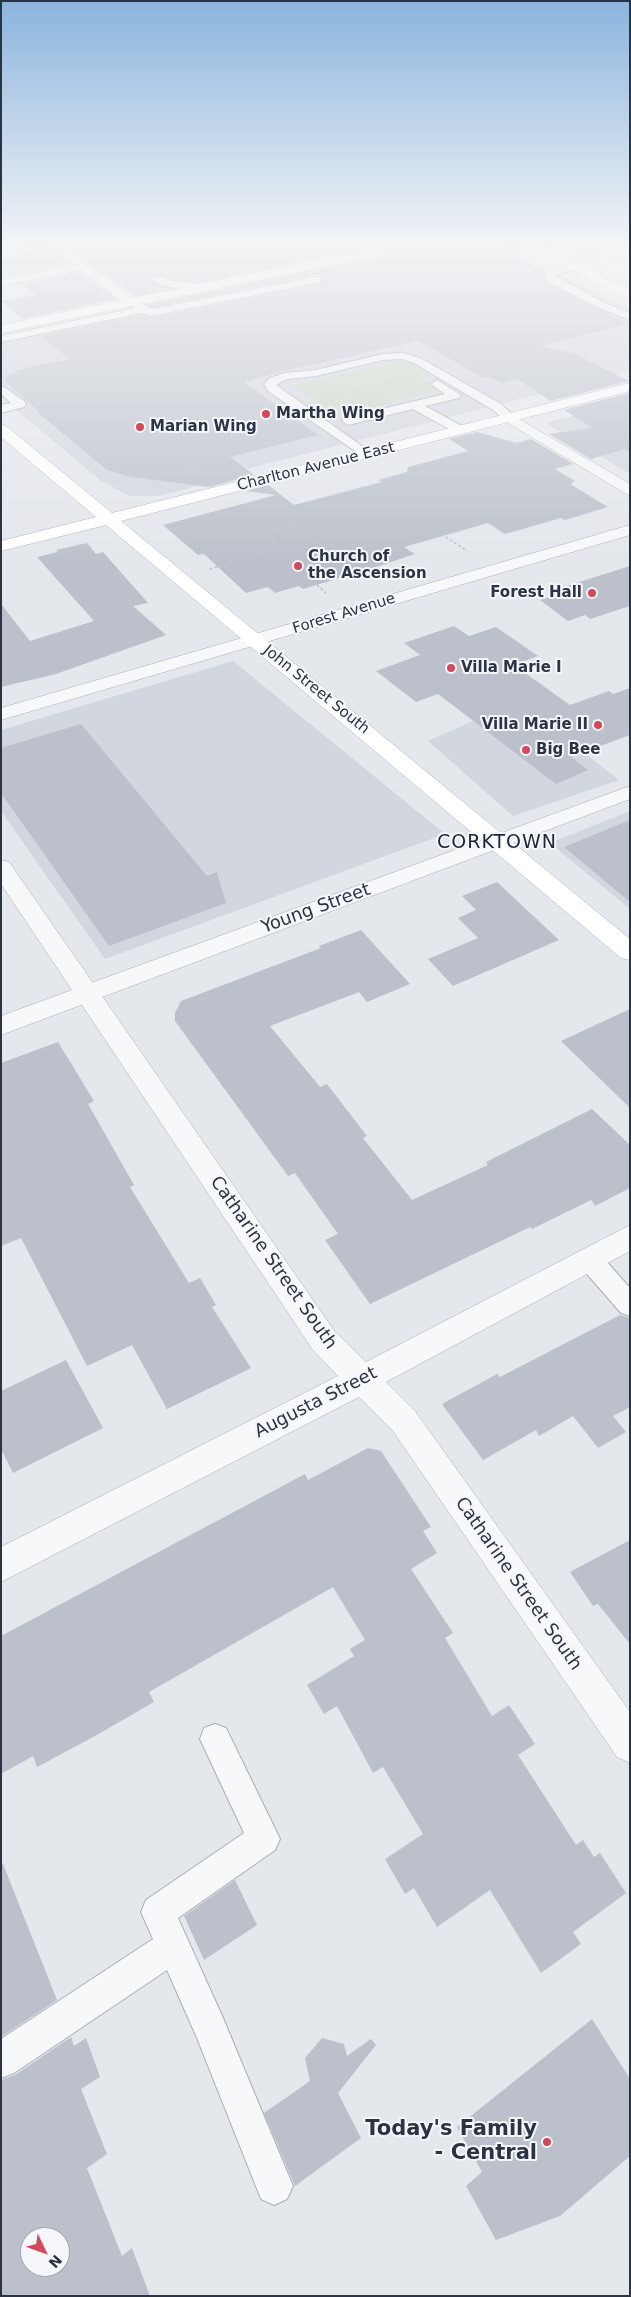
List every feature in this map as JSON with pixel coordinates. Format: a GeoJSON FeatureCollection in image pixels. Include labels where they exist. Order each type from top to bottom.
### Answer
{"type":"FeatureCollection","features":[{"type":"Feature","properties":{"kind":"main road","name":"Charlton Avenue East"},"geometry":{"type":"LineString","coordinates":[[1,546],[630,387]]}},
{"type":"Feature","properties":{"kind":"main road","name":"John Street South"},"geometry":{"type":"LineString","coordinates":[[1,429],[421,776],[497,842],[630,952]]}},
{"type":"Feature","properties":{"kind":"street"},"geometry":{"type":"LineString","coordinates":[[510,418],[630,491]]}},
{"type":"Feature","properties":{"kind":"street","name":"Forest Avenue"},"geometry":{"type":"LineString","coordinates":[[1,714],[256,641],[630,530]]}},
{"type":"Feature","properties":{"kind":"street","name":"Young Street"},"geometry":{"type":"LineString","coordinates":[[1,1026],[630,792]]}},
{"type":"Feature","properties":{"kind":"street","name":"Catharine Street South"},"geometry":{"type":"LineString","coordinates":[[1,867],[324,1341],[404,1421],[630,1744]]}},
{"type":"Feature","properties":{"kind":"street","name":"Augusta Street"},"geometry":{"type":"LineString","coordinates":[[1,1565],[362,1380],[630,1237]]}},
{"type":"Feature","properties":{"kind":"lane"},"geometry":{"type":"LineString","coordinates":[[365,454],[272,389],[270,384],[274,380],[285,376],[316,373],[383,357],[404,356],[418,361],[497,407],[510,418]]}},
{"type":"Feature","properties":{"kind":"lane"},"geometry":{"type":"LineString","coordinates":[[348,421],[455,395],[425,377]]}},
{"type":"Feature","properties":{"kind":"lane"},"geometry":{"type":"LineString","coordinates":[[1,388],[20,404],[1,409]]}},
{"type":"Feature","properties":{"kind":"lane"},"geometry":{"type":"LineString","coordinates":[[415,404],[453,432]]}},
{"type":"Feature","properties":{"kind":"lane"},"geometry":{"type":"LineString","coordinates":[[402,408],[453,432]]}},
{"type":"Feature","properties":{"kind":"lane"},"geometry":{"type":"LineString","coordinates":[[589,1259],[630,1306]]}},
{"type":"Feature","properties":{"kind":"lane"},"geometry":{"type":"LineString","coordinates":[[216,1739],[264,1839],[158,1912],[211,2030],[274,2186]]}},
{"type":"Feature","properties":{"kind":"lane"},"geometry":{"type":"LineString","coordinates":[[1,2060],[173,1946]]}},
{"type":"Feature","properties":{"kind":"path"},"geometry":{"type":"LineString","coordinates":[[195,467],[200,462],[196,458]]}},
{"type":"Feature","properties":{"kind":"path"},"geometry":{"type":"LineString","coordinates":[[238,546],[250,556],[273,549],[270,547],[279,526],[291,523],[320,544]]}},
{"type":"Feature","properties":{"kind":"path"},"geometry":{"type":"LineString","coordinates":[[317,585],[323,590]]}},
{"type":"Feature","properties":{"kind":"shaded area"},"geometry":{"type":"Polygon","coordinates":[[[1,350],[630,350],[630,371],[231,473],[190,488],[158,496],[129,496],[100,480],[1,397],[1,350]]]}},
{"type":"Feature","properties":{"kind":"shaded area"},"geometry":{"type":"Polygon","coordinates":[[[630,401],[630,474],[546,423],[630,401]]]}},
{"type":"Feature","properties":{"kind":"shaded area"},"geometry":{"type":"Polygon","coordinates":[[[233,661],[445,834],[105,959],[1,811],[1,730],[233,661]]]}},
{"type":"Feature","properties":{"kind":"shaded area"},"geometry":{"type":"Polygon","coordinates":[[[518,701],[619,780],[513,816],[428,741],[518,701]]]}},
{"type":"Feature","properties":{"kind":"shaded area"},"geometry":{"type":"Polygon","coordinates":[[[630,811],[630,909],[550,843],[630,811]]]}},
{"type":"Feature","properties":{"kind":"green space"},"geometry":{"type":"Polygon","coordinates":[[[399,361],[410,361],[433,374],[419,378],[441,390],[338,416],[292,385],[399,361]]]}},
{"type":"Feature","properties":{"kind":"building"},"geometry":{"type":"Polygon","coordinates":[[[58,350],[377,350],[244,382],[318,435],[230,457],[254,475],[209,487],[131,477],[107,470],[36,411],[38,411],[3,379],[7,378],[4,376],[18,372],[16,370],[69,359],[58,350]]]}},
{"type":"Feature","properties":{"kind":"building"},"geometry":{"type":"Polygon","coordinates":[[[434,350],[559,350],[575,354],[629,381],[551,401],[517,379],[502,383],[490,377],[484,378],[434,350]]]}},
{"type":"Feature","properties":{"kind":"building"},"geometry":{"type":"Polygon","coordinates":[[[630,393],[630,452],[625,449],[591,459],[549,434],[592,428],[564,410],[630,393]]]}},
{"type":"Feature","properties":{"kind":"building"},"geometry":{"type":"Polygon","coordinates":[[[477,432],[517,443],[531,439],[573,464],[555,469],[575,481],[570,484],[608,507],[565,520],[561,518],[505,534],[488,523],[404,547],[415,554],[382,565],[303,589],[299,586],[275,593],[268,587],[246,593],[204,554],[198,555],[163,525],[276,495],[246,491],[268,485],[294,505],[382,482],[378,480],[407,472],[408,467],[468,451],[449,439],[477,432]]]}},
{"type":"Feature","properties":{"kind":"building"},"geometry":{"type":"Polygon","coordinates":[[[87,543],[96,554],[103,552],[148,603],[133,606],[166,635],[56,674],[1,687],[1,604],[30,641],[94,621],[37,557],[58,552],[56,550],[87,543]]]}},
{"type":"Feature","properties":{"kind":"building","name":"Forest Hall"},"geometry":{"type":"Polygon","coordinates":[[[630,566],[630,606],[590,619],[585,615],[568,621],[540,600],[556,595],[551,591],[630,566]]]}},
{"type":"Feature","properties":{"kind":"building"},"geometry":{"type":"Polygon","coordinates":[[[454,626],[469,636],[496,627],[538,656],[514,665],[570,705],[609,691],[613,694],[630,688],[630,735],[571,757],[588,770],[556,784],[438,694],[416,702],[376,671],[420,655],[404,643],[454,626]]]}},
{"type":"Feature","properties":{"kind":"building"},"geometry":{"type":"Polygon","coordinates":[[[81,724],[207,876],[217,872],[226,903],[109,946],[1,793],[1,748],[81,724]]]}},
{"type":"Feature","properties":{"kind":"building"},"geometry":{"type":"Polygon","coordinates":[[[630,820],[630,902],[564,847],[630,820]]]}},
{"type":"Feature","properties":{"kind":"building"},"geometry":{"type":"Polygon","coordinates":[[[497,882],[559,940],[453,986],[428,959],[478,938],[458,918],[476,910],[462,896],[497,882]]]}},
{"type":"Feature","properties":{"kind":"building"},"geometry":{"type":"Polygon","coordinates":[[[361,930],[410,984],[367,1002],[359,992],[270,1026],[320,1087],[327,1084],[367,1136],[363,1138],[412,1200],[488,1165],[486,1162],[592,1109],[630,1145],[630,1188],[595,1206],[591,1200],[532,1229],[530,1227],[370,1304],[325,1240],[338,1234],[295,1173],[288,1176],[175,1021],[175,1013],[181,1001],[321,948],[319,946],[361,930]]]}},
{"type":"Feature","properties":{"kind":"building"},"geometry":{"type":"Polygon","coordinates":[[[630,1009],[630,1108],[561,1041],[630,1009]]]}},
{"type":"Feature","properties":{"kind":"building"},"geometry":{"type":"Polygon","coordinates":[[[58,1042],[94,1101],[88,1104],[134,1185],[130,1187],[189,1283],[200,1278],[216,1305],[212,1307],[251,1368],[167,1409],[132,1345],[87,1366],[21,1238],[1,1246],[1,1063],[58,1042]]]}},
{"type":"Feature","properties":{"kind":"building"},"geometry":{"type":"Polygon","coordinates":[[[620,1315],[630,1318],[630,1407],[613,1416],[626,1432],[598,1448],[573,1416],[539,1436],[536,1430],[483,1460],[442,1404],[497,1374],[500,1377],[620,1315]]]}},
{"type":"Feature","properties":{"kind":"building"},"geometry":{"type":"Polygon","coordinates":[[[66,1360],[103,1428],[13,1473],[1,1449],[1,1391],[66,1360]]]}},
{"type":"Feature","properties":{"kind":"building"},"geometry":{"type":"Polygon","coordinates":[[[368,1448],[381,1451],[431,1527],[423,1531],[437,1553],[411,1569],[453,1633],[445,1638],[492,1716],[509,1705],[535,1744],[518,1755],[576,1845],[583,1840],[594,1857],[600,1853],[626,1893],[573,1932],[581,1944],[541,1973],[490,1890],[437,1927],[414,1888],[405,1894],[385,1859],[423,1834],[383,1767],[373,1773],[337,1706],[324,1714],[307,1685],[354,1656],[350,1649],[365,1640],[333,1587],[149,1692],[154,1702],[95,1736],[37,1767],[33,1756],[1,1774],[1,1636],[305,1474],[308,1480],[368,1448]]]}},
{"type":"Feature","properties":{"kind":"building"},"geometry":{"type":"Polygon","coordinates":[[[630,1540],[630,1644],[598,1604],[593,1606],[570,1572],[630,1540]]]}},
{"type":"Feature","properties":{"kind":"building"},"geometry":{"type":"Polygon","coordinates":[[[1,1864],[3,1864],[57,2000],[1,2037],[1,1864]]]}},
{"type":"Feature","properties":{"kind":"building"},"geometry":{"type":"Polygon","coordinates":[[[235,1880],[257,1925],[204,1960],[184,1916],[235,1880]]]}},
{"type":"Feature","properties":{"kind":"building","name":"Today's Family - Central"},"geometry":{"type":"Polygon","coordinates":[[[592,2019],[630,2079],[630,2156],[560,2216],[496,2240],[466,2186],[482,2172],[457,2127],[592,2019]]]}},
{"type":"Feature","properties":{"kind":"building"},"geometry":{"type":"Polygon","coordinates":[[[71,2037],[74,2046],[86,2038],[100,2077],[81,2089],[107,2154],[87,2168],[122,2256],[132,2248],[150,2296],[1,2296],[1,2080],[15,2075],[71,2037]]]}},
{"type":"Feature","properties":{"kind":"building"},"geometry":{"type":"Polygon","coordinates":[[[322,2038],[344,2044],[347,2056],[371,2039],[376,2045],[338,2093],[361,2138],[295,2186],[264,2113],[310,2081],[305,2058],[322,2038]]]}},
{"type":"Feature","properties":{"kind":"place","name":"Martha Wing"},"geometry":{"type":"Point","coordinates":[266,414]}},
{"type":"Feature","properties":{"kind":"place","name":"Marian Wing"},"geometry":{"type":"Point","coordinates":[140,427]}},
{"type":"Feature","properties":{"kind":"place","name":"Church of the Ascension"},"geometry":{"type":"Point","coordinates":[298,566]}},
{"type":"Feature","properties":{"kind":"place","name":"Forest Hall"},"geometry":{"type":"Point","coordinates":[592,593]}},
{"type":"Feature","properties":{"kind":"place","name":"Villa Marie I"},"geometry":{"type":"Point","coordinates":[451,668]}},
{"type":"Feature","properties":{"kind":"place","name":"Villa Marie II"},"geometry":{"type":"Point","coordinates":[598,725]}},
{"type":"Feature","properties":{"kind":"place","name":"Big Bee"},"geometry":{"type":"Point","coordinates":[526,750]}},
{"type":"Feature","properties":{"kind":"place","name":"Today's Family - Central"},"geometry":{"type":"Point","coordinates":[547,2142]}},
{"type":"Feature","properties":{"kind":"district","name":"CORKTOWN"},"geometry":{"type":"Point","coordinates":[497,843]}}]}
